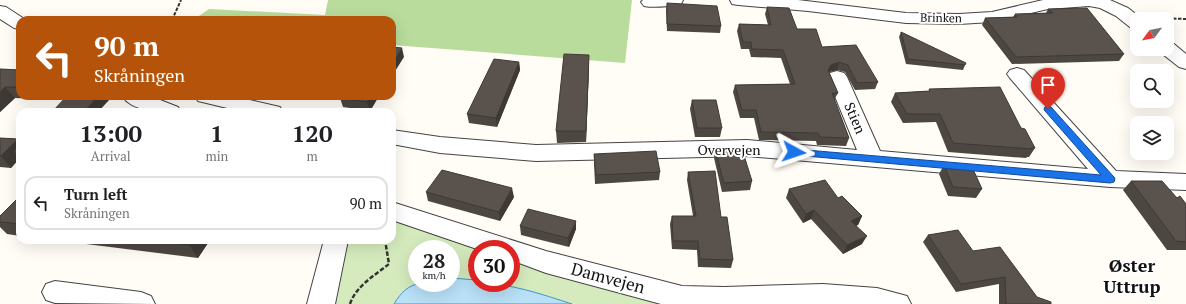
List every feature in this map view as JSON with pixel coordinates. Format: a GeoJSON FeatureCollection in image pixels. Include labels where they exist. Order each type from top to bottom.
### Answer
{"type":"FeatureCollection","features":[{"type":"Feature","properties":{"kind":"street"},"geometry":{"type":"LineString","coordinates":[[650,2],[675,0]]}},
{"type":"Feature","properties":{"kind":"street","name":"Brinken"},"geometry":{"type":"LineString","coordinates":[[738,0],[808,6],[906,18],[959,19],[992,17],[1048,4],[1089,0],[1105,4],[1122,12],[1130,19]]}},
{"type":"Feature","properties":{"kind":"street"},"geometry":{"type":"LineString","coordinates":[[0,11],[16,21]]}},
{"type":"Feature","properties":{"kind":"street"},"geometry":{"type":"LineString","coordinates":[[0,32],[16,26]]}},
{"type":"Feature","properties":{"kind":"street"},"geometry":{"type":"LineString","coordinates":[[1174,54],[1186,63]]}},
{"type":"Feature","properties":{"kind":"street"},"geometry":{"type":"LineString","coordinates":[[1017,74],[1110,179]]}},
{"type":"Feature","properties":{"kind":"street","name":"Stien"},"geometry":{"type":"LineString","coordinates":[[837,77],[872,158]]}},
{"type":"Feature","properties":{"kind":"street"},"geometry":{"type":"LineString","coordinates":[[141,100],[159,108]]}},
{"type":"Feature","properties":{"kind":"street"},"geometry":{"type":"LineString","coordinates":[[222,100],[256,108]]}},
{"type":"Feature","properties":{"kind":"street","name":"Overvejen"},"geometry":{"type":"LineString","coordinates":[[396,138],[440,145],[536,153],[747,148],[1110,179],[1186,182]]}},
{"type":"Feature","properties":{"kind":"street"},"geometry":{"type":"LineString","coordinates":[[396,212],[480,240]]}},
{"type":"Feature","properties":{"kind":"street"},"geometry":{"type":"LineString","coordinates":[[321,304],[335,244]]}},
{"type":"Feature","properties":{"kind":"street","name":"Damvejen"},"geometry":{"type":"LineString","coordinates":[[520,253],[546,262],[682,298],[724,299],[823,296],[877,300],[897,304]]}},
{"type":"Feature","properties":{"kind":"street"},"geometry":{"type":"LineString","coordinates":[[55,292],[141,304]]}},
{"type":"Feature","properties":{"kind":"path"},"geometry":{"type":"LineString","coordinates":[[174,16],[180,0]]}},
{"type":"Feature","properties":{"kind":"path"},"geometry":{"type":"LineString","coordinates":[[1174,19],[1186,19]]}},
{"type":"Feature","properties":{"kind":"path"},"geometry":{"type":"LineString","coordinates":[[350,304],[351,300],[359,289],[389,264],[386,244]]}},
{"type":"Feature","properties":{"kind":"green space"},"geometry":{"type":"Polygon","coordinates":[[[328,0],[632,0],[625,63],[396,45],[396,16],[199,16],[209,9],[325,15],[328,0]]]}},
{"type":"Feature","properties":{"kind":"green space"},"geometry":{"type":"Polygon","coordinates":[[[396,221],[451,240],[408,240],[408,292],[460,292],[460,243],[468,246],[468,292],[520,292],[520,262],[582,283],[669,304],[334,304],[345,244],[396,244],[396,221]]]}},
{"type":"Feature","properties":{"kind":"water"},"geometry":{"type":"Polygon","coordinates":[[[460,279],[468,279],[468,292],[520,292],[520,289],[572,304],[394,304],[408,289],[408,292],[460,292],[460,279]]]}},
{"type":"Feature","properties":{"kind":"building"},"geometry":{"type":"Polygon","coordinates":[[[667,3],[717,6],[721,26],[667,24],[667,3]]]}},
{"type":"Feature","properties":{"kind":"building"},"geometry":{"type":"Polygon","coordinates":[[[767,7],[789,8],[797,29],[816,29],[822,47],[856,45],[878,82],[857,83],[848,65],[839,62],[831,65],[828,70],[838,93],[832,93],[849,138],[820,137],[818,133],[761,132],[756,110],[742,110],[735,85],[795,84],[783,50],[752,49],[751,42],[743,42],[739,24],[771,25],[767,7]]]}},
{"type":"Feature","properties":{"kind":"building"},"geometry":{"type":"Polygon","coordinates":[[[1087,8],[1124,54],[1016,57],[985,18],[1017,17],[1015,14],[1053,13],[1048,9],[1087,8]]]}},
{"type":"Feature","properties":{"kind":"building"},"geometry":{"type":"Polygon","coordinates":[[[901,32],[966,63],[965,65],[908,59],[901,32]]]}},
{"type":"Feature","properties":{"kind":"building"},"geometry":{"type":"Polygon","coordinates":[[[396,47],[402,48],[396,57],[396,47]]]}},
{"type":"Feature","properties":{"kind":"building"},"geometry":{"type":"Polygon","coordinates":[[[564,54],[589,55],[586,131],[556,131],[564,54]]]}},
{"type":"Feature","properties":{"kind":"building"},"geometry":{"type":"Polygon","coordinates":[[[494,59],[519,62],[496,118],[467,114],[494,59]]]}},
{"type":"Feature","properties":{"kind":"building"},"geometry":{"type":"Polygon","coordinates":[[[0,69],[16,70],[16,87],[5,87],[0,92],[0,69]]]}},
{"type":"Feature","properties":{"kind":"building"},"geometry":{"type":"Polygon","coordinates":[[[1000,87],[1021,128],[1025,129],[1035,148],[953,143],[940,114],[907,114],[895,93],[930,91],[929,89],[1000,87]]]}},
{"type":"Feature","properties":{"kind":"building"},"geometry":{"type":"Polygon","coordinates":[[[63,100],[94,100],[87,108],[56,108],[63,100]]]}},
{"type":"Feature","properties":{"kind":"building"},"geometry":{"type":"Polygon","coordinates":[[[354,100],[368,100],[367,102],[354,100]]]}},
{"type":"Feature","properties":{"kind":"building"},"geometry":{"type":"Polygon","coordinates":[[[692,100],[716,100],[722,128],[697,128],[692,100]]]}},
{"type":"Feature","properties":{"kind":"building"},"geometry":{"type":"Polygon","coordinates":[[[0,138],[16,139],[16,141],[0,156],[0,138]]]}},
{"type":"Feature","properties":{"kind":"building"},"geometry":{"type":"Polygon","coordinates":[[[715,149],[742,149],[752,181],[724,183],[715,149]]]}},
{"type":"Feature","properties":{"kind":"building"},"geometry":{"type":"Polygon","coordinates":[[[656,151],[660,172],[596,175],[594,154],[656,151]]]}},
{"type":"Feature","properties":{"kind":"building"},"geometry":{"type":"Polygon","coordinates":[[[944,165],[972,167],[982,189],[953,187],[944,165]]]}},
{"type":"Feature","properties":{"kind":"building"},"geometry":{"type":"Polygon","coordinates":[[[442,170],[512,188],[499,212],[426,192],[442,170]]]}},
{"type":"Feature","properties":{"kind":"building"},"geometry":{"type":"Polygon","coordinates":[[[715,171],[721,217],[727,217],[733,260],[700,259],[698,241],[673,241],[672,216],[696,216],[688,172],[715,171]]]}},
{"type":"Feature","properties":{"kind":"building"},"geometry":{"type":"Polygon","coordinates":[[[825,180],[838,198],[842,196],[862,216],[851,221],[867,236],[847,245],[814,210],[806,214],[789,189],[825,180]]]}},
{"type":"Feature","properties":{"kind":"building"},"geometry":{"type":"Polygon","coordinates":[[[1131,181],[1162,181],[1177,198],[1180,196],[1186,204],[1186,242],[1176,241],[1131,181]]]}},
{"type":"Feature","properties":{"kind":"building"},"geometry":{"type":"Polygon","coordinates":[[[16,200],[16,224],[0,222],[0,216],[16,200]]]}},
{"type":"Feature","properties":{"kind":"building"},"geometry":{"type":"Polygon","coordinates":[[[528,209],[576,221],[568,238],[520,226],[528,209]]]}},
{"type":"Feature","properties":{"kind":"building"},"geometry":{"type":"Polygon","coordinates":[[[958,230],[973,251],[1000,247],[1037,297],[1051,302],[1051,304],[1006,304],[1005,277],[961,284],[928,235],[958,230]]]}},
{"type":"Feature","properties":{"kind":"district","name":"Øster Uttrup"},"geometry":{"type":"Point","coordinates":[1132,276]}},
{"type":"Feature","properties":{"kind":"route"},"geometry":{"type":"LineString","coordinates":[[794,152],[1110,179],[1048,109]]}}]}
